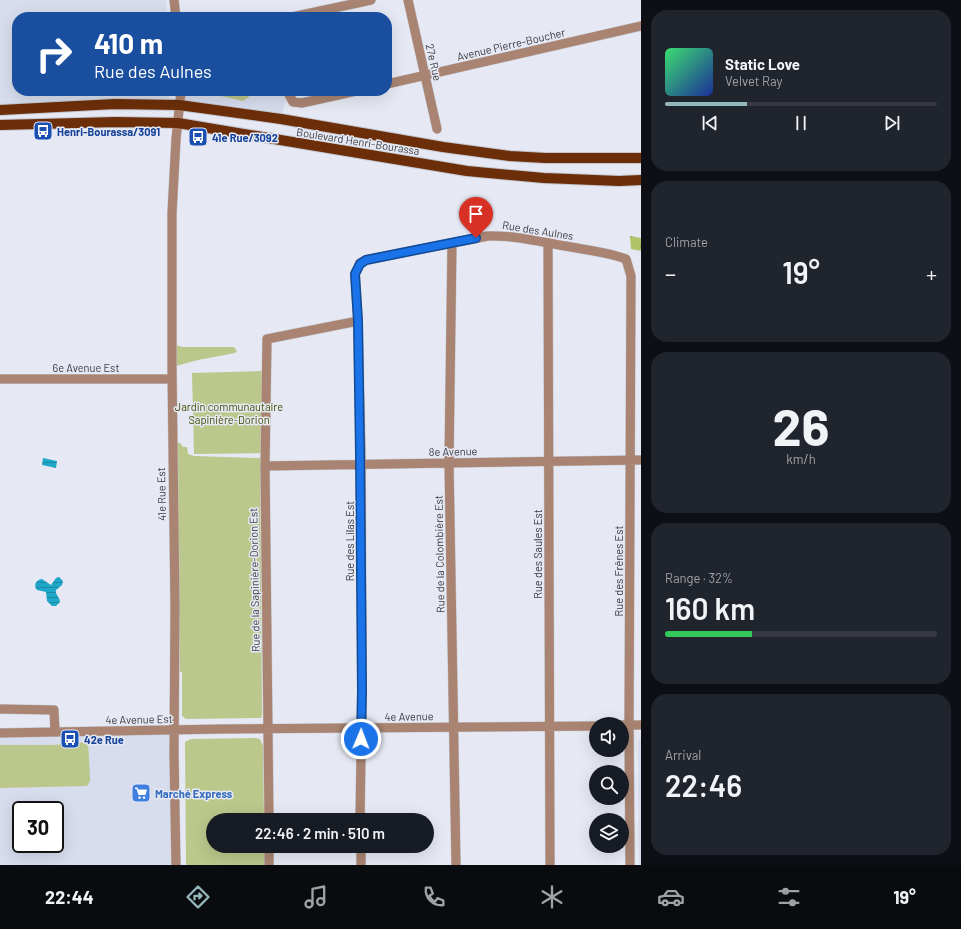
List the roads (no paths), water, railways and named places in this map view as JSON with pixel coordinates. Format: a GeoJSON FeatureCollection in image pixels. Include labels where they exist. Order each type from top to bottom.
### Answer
{"type":"FeatureCollection","features":[{"type":"Feature","properties":{"kind":"main road","name":"Boulevard Henri-Bourassa"},"geometry":{"type":"LineString","coordinates":[[0,110],[115,104],[179,105],[288,120],[443,147],[510,156],[545,158],[641,158]]}},
{"type":"Feature","properties":{"kind":"main road","name":"Boulevard Henri-Bourassa"},"geometry":{"type":"LineString","coordinates":[[0,125],[116,122],[178,124],[474,172],[544,178],[619,181],[641,180]]}},
{"type":"Feature","properties":{"kind":"street"},"geometry":{"type":"LineString","coordinates":[[174,0],[175,12]]}},
{"type":"Feature","properties":{"kind":"street"},"geometry":{"type":"LineString","coordinates":[[315,12],[371,0]]}},
{"type":"Feature","properties":{"kind":"street","name":"27e Rue"},"geometry":{"type":"LineString","coordinates":[[408,0],[437,129]]}},
{"type":"Feature","properties":{"kind":"street","name":"Avenue Pierre-Boucher"},"geometry":{"type":"LineString","coordinates":[[392,83],[641,26]]}},
{"type":"Feature","properties":{"kind":"street","name":"41e Rue Est"},"geometry":{"type":"LineString","coordinates":[[176,865],[172,213],[174,165],[180,96]]}},
{"type":"Feature","properties":{"kind":"street"},"geometry":{"type":"LineString","coordinates":[[290,96],[293,102],[302,103],[334,96]]}},
{"type":"Feature","properties":{"kind":"street","name":"Rue des Aulnes"},"geometry":{"type":"LineString","coordinates":[[360,264],[366,260],[488,236],[498,236],[614,255],[626,259],[631,276]]}},
{"type":"Feature","properties":{"kind":"street","name":"Rue de la Colombière Est"},"geometry":{"type":"LineString","coordinates":[[452,243],[449,463],[456,865]]}},
{"type":"Feature","properties":{"kind":"street","name":"Rue des Saules Est"},"geometry":{"type":"LineString","coordinates":[[548,243],[550,865]]}},
{"type":"Feature","properties":{"kind":"street","name":"Rue des Lilas Est"},"geometry":{"type":"LineString","coordinates":[[360,264],[355,274],[358,321],[361,464],[360,813]]}},
{"type":"Feature","properties":{"kind":"street","name":"Rue des Frênes Est"},"geometry":{"type":"LineString","coordinates":[[625,717],[630,460],[631,276]]}},
{"type":"Feature","properties":{"kind":"street","name":"Rue de la Sapinière-Dorion Est"},"geometry":{"type":"LineString","coordinates":[[268,813],[265,466],[267,339],[358,321]]}},
{"type":"Feature","properties":{"kind":"street","name":"6e Avenue Est"},"geometry":{"type":"LineString","coordinates":[[0,379],[172,379]]}},
{"type":"Feature","properties":{"kind":"street","name":"8e Avenue"},"geometry":{"type":"LineString","coordinates":[[265,466],[641,460]]}},
{"type":"Feature","properties":{"kind":"street"},"geometry":{"type":"LineString","coordinates":[[0,709],[54,710],[55,732]]}},
{"type":"Feature","properties":{"kind":"street"},"geometry":{"type":"LineString","coordinates":[[629,725],[641,725]]}},
{"type":"Feature","properties":{"kind":"street","name":"4e Avenue"},"geometry":{"type":"LineString","coordinates":[[222,729],[589,726]]}},
{"type":"Feature","properties":{"kind":"street","name":"4e Avenue Est"},"geometry":{"type":"LineString","coordinates":[[0,733],[222,729]]}},
{"type":"Feature","properties":{"kind":"street","name":"Rue des Frênes Est"},"geometry":{"type":"LineString","coordinates":[[626,757],[630,865]]}},
{"type":"Feature","properties":{"kind":"street"},"geometry":{"type":"LineString","coordinates":[[269,853],[269,865]]}},
{"type":"Feature","properties":{"kind":"street"},"geometry":{"type":"LineString","coordinates":[[361,853],[361,865]]}},
{"type":"Feature","properties":{"kind":"water"},"geometry":{"type":"Polygon","coordinates":[[[43,458],[57,461],[56,468],[42,465],[43,458]]]}},
{"type":"Feature","properties":{"kind":"water"},"geometry":{"type":"Polygon","coordinates":[[[59,577],[63,581],[62,585],[56,590],[60,602],[56,606],[52,606],[47,601],[46,592],[37,590],[35,585],[38,580],[42,579],[51,585],[56,578],[59,577]]]}},
{"type":"Feature","properties":{"kind":"place","name":"Henri-Bourassa/3091"},"geometry":{"type":"Point","coordinates":[43,131]}},
{"type":"Feature","properties":{"kind":"place","name":"41e Rue/3092"},"geometry":{"type":"Point","coordinates":[198,137]}},
{"type":"Feature","properties":{"kind":"place","name":"42e Rue"},"geometry":{"type":"Point","coordinates":[70,739]}},
{"type":"Feature","properties":{"kind":"place","name":"Marché Express"},"geometry":{"type":"Point","coordinates":[141,793]}},
{"type":"Feature","properties":{"kind":"park label","name":"Jardin communautaire Sapinière-Dorion"},"geometry":{"type":"Point","coordinates":[229,412]}}]}
